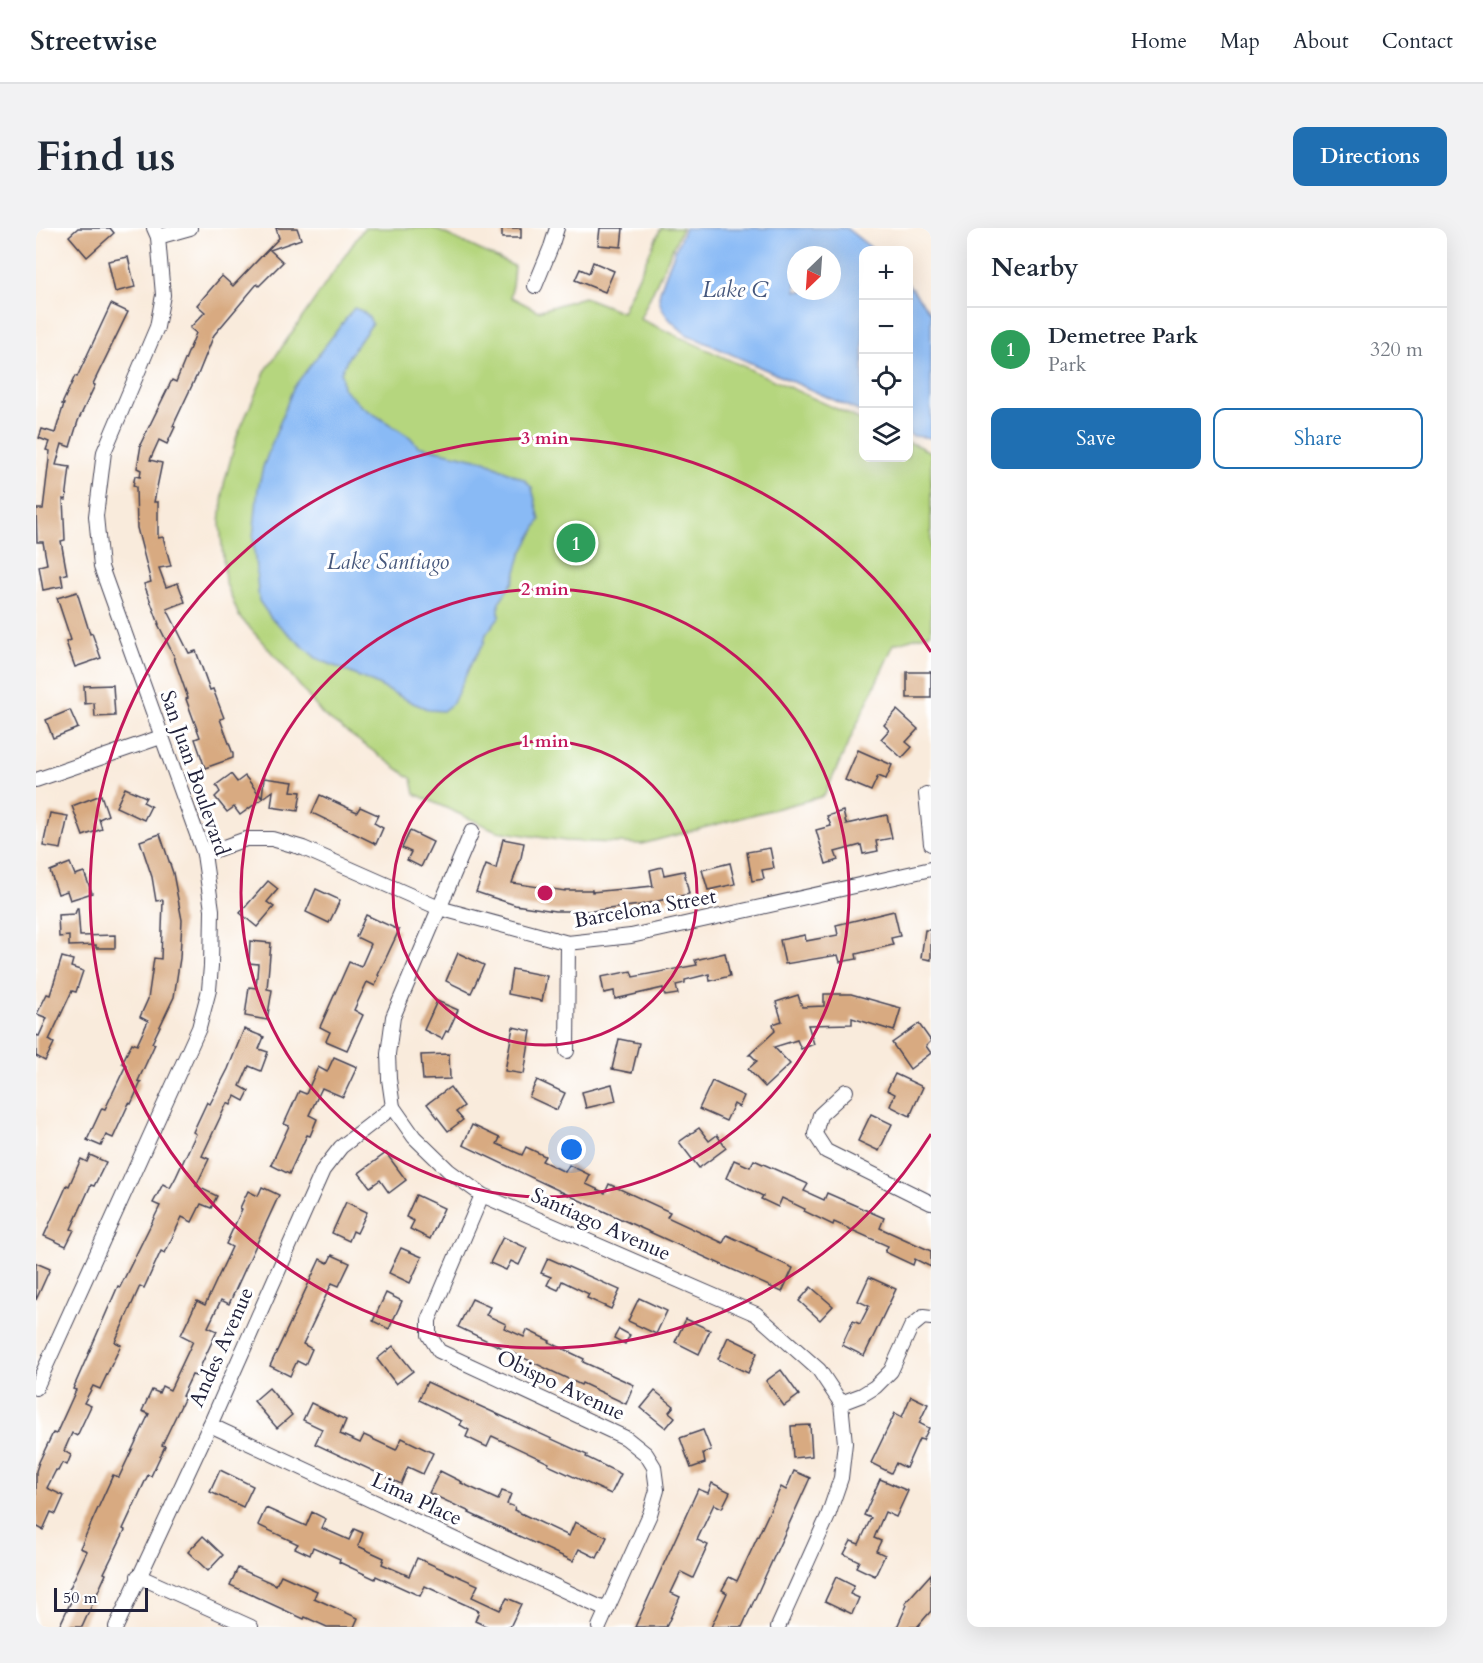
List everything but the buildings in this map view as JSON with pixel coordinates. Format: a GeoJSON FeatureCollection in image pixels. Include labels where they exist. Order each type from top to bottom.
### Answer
{"type":"FeatureCollection","features":[{"type":"Feature","properties":{"kind":"street"},"geometry":{"type":"LineString","coordinates":[[156,232],[190,228]]}},
{"type":"Feature","properties":{"kind":"street"},"geometry":{"type":"LineString","coordinates":[[535,286],[557,228]]}},
{"type":"Feature","properties":{"kind":"street","name":"San Juan Boulevard"},"geometry":{"type":"LineString","coordinates":[[36,1388],[199,1028],[209,990],[212,910],[204,854],[101,567],[96,516],[104,453],[157,327],[163,295],[156,232]]}},
{"type":"Feature","properties":{"kind":"street"},"geometry":{"type":"LineString","coordinates":[[36,780],[161,737]]}},
{"type":"Feature","properties":{"kind":"street"},"geometry":{"type":"LineString","coordinates":[[926,794],[931,844]]}},
{"type":"Feature","properties":{"kind":"street","name":"Santiago Avenue"},"geometry":{"type":"LineString","coordinates":[[472,831],[393,1017],[388,1054],[393,1107],[414,1137],[449,1172],[482,1195],[756,1314],[819,1370],[841,1403],[845,1443],[841,1478],[828,1516],[778,1627]]}},
{"type":"Feature","properties":{"kind":"street","name":"Barcelona Street"},"geometry":{"type":"LineString","coordinates":[[204,854],[246,839],[272,839],[303,848],[439,908],[568,943],[631,936],[931,870]]}},
{"type":"Feature","properties":{"kind":"street"},"geometry":{"type":"LineString","coordinates":[[567,1052],[568,943]]}},
{"type":"Feature","properties":{"kind":"street"},"geometry":{"type":"LineString","coordinates":[[846,1090],[820,1115],[815,1134],[826,1151],[931,1203]]}},
{"type":"Feature","properties":{"kind":"street","name":"Andes Avenue"},"geometry":{"type":"LineString","coordinates":[[116,1627],[210,1425],[323,1170],[341,1147],[393,1107]]}},
{"type":"Feature","properties":{"kind":"street","name":"Obispo Avenue"},"geometry":{"type":"LineString","coordinates":[[482,1195],[429,1320],[429,1335],[439,1351],[626,1438],[646,1454],[654,1467],[657,1490],[651,1514],[599,1627]]}},
{"type":"Feature","properties":{"kind":"street"},"geometry":{"type":"LineString","coordinates":[[841,1403],[875,1387],[891,1371],[911,1327],[923,1317],[931,1318]]}},
{"type":"Feature","properties":{"kind":"street","name":"Lima Place"},"geometry":{"type":"LineString","coordinates":[[210,1425],[606,1610]]}},
{"type":"Feature","properties":{"kind":"street"},"geometry":{"type":"LineString","coordinates":[[138,1576],[251,1627]]}},
{"type":"Feature","properties":{"kind":"green space"},"geometry":{"type":"Polygon","coordinates":[[[364,228],[433,228],[514,266],[511,297],[538,311],[584,297],[622,312],[661,228],[682,228],[640,319],[859,419],[859,462],[913,462],[913,444],[931,452],[931,633],[894,644],[824,796],[642,844],[566,841],[497,831],[415,794],[412,779],[323,715],[283,665],[239,616],[225,581],[220,523],[224,484],[237,436],[266,370],[364,228]]]}},
{"type":"Feature","properties":{"kind":"water","name":"Lake C"},"geometry":{"type":"Polygon","coordinates":[[[685,228],[846,228],[869,246],[859,246],[859,411],[686,334],[665,314],[660,304],[659,298],[665,275],[685,228]]]}},
{"type":"Feature","properties":{"kind":"water"},"geometry":{"type":"Polygon","coordinates":[[[913,290],[931,313],[931,438],[914,436],[913,290]]]}},
{"type":"Feature","properties":{"kind":"water","name":"Lake Santiago"},"geometry":{"type":"Polygon","coordinates":[[[354,308],[365,314],[372,324],[349,356],[341,372],[343,388],[361,406],[410,437],[418,446],[485,461],[525,480],[532,488],[540,520],[521,555],[513,582],[499,602],[499,617],[486,634],[484,643],[472,662],[453,703],[443,711],[430,710],[413,703],[316,658],[271,618],[259,601],[253,538],[258,488],[263,467],[293,388],[354,308]]]}},
{"type":"Feature","properties":{"kind":"place","name":"Demetree Park"},"geometry":{"type":"Point","coordinates":[576,543]}}]}
